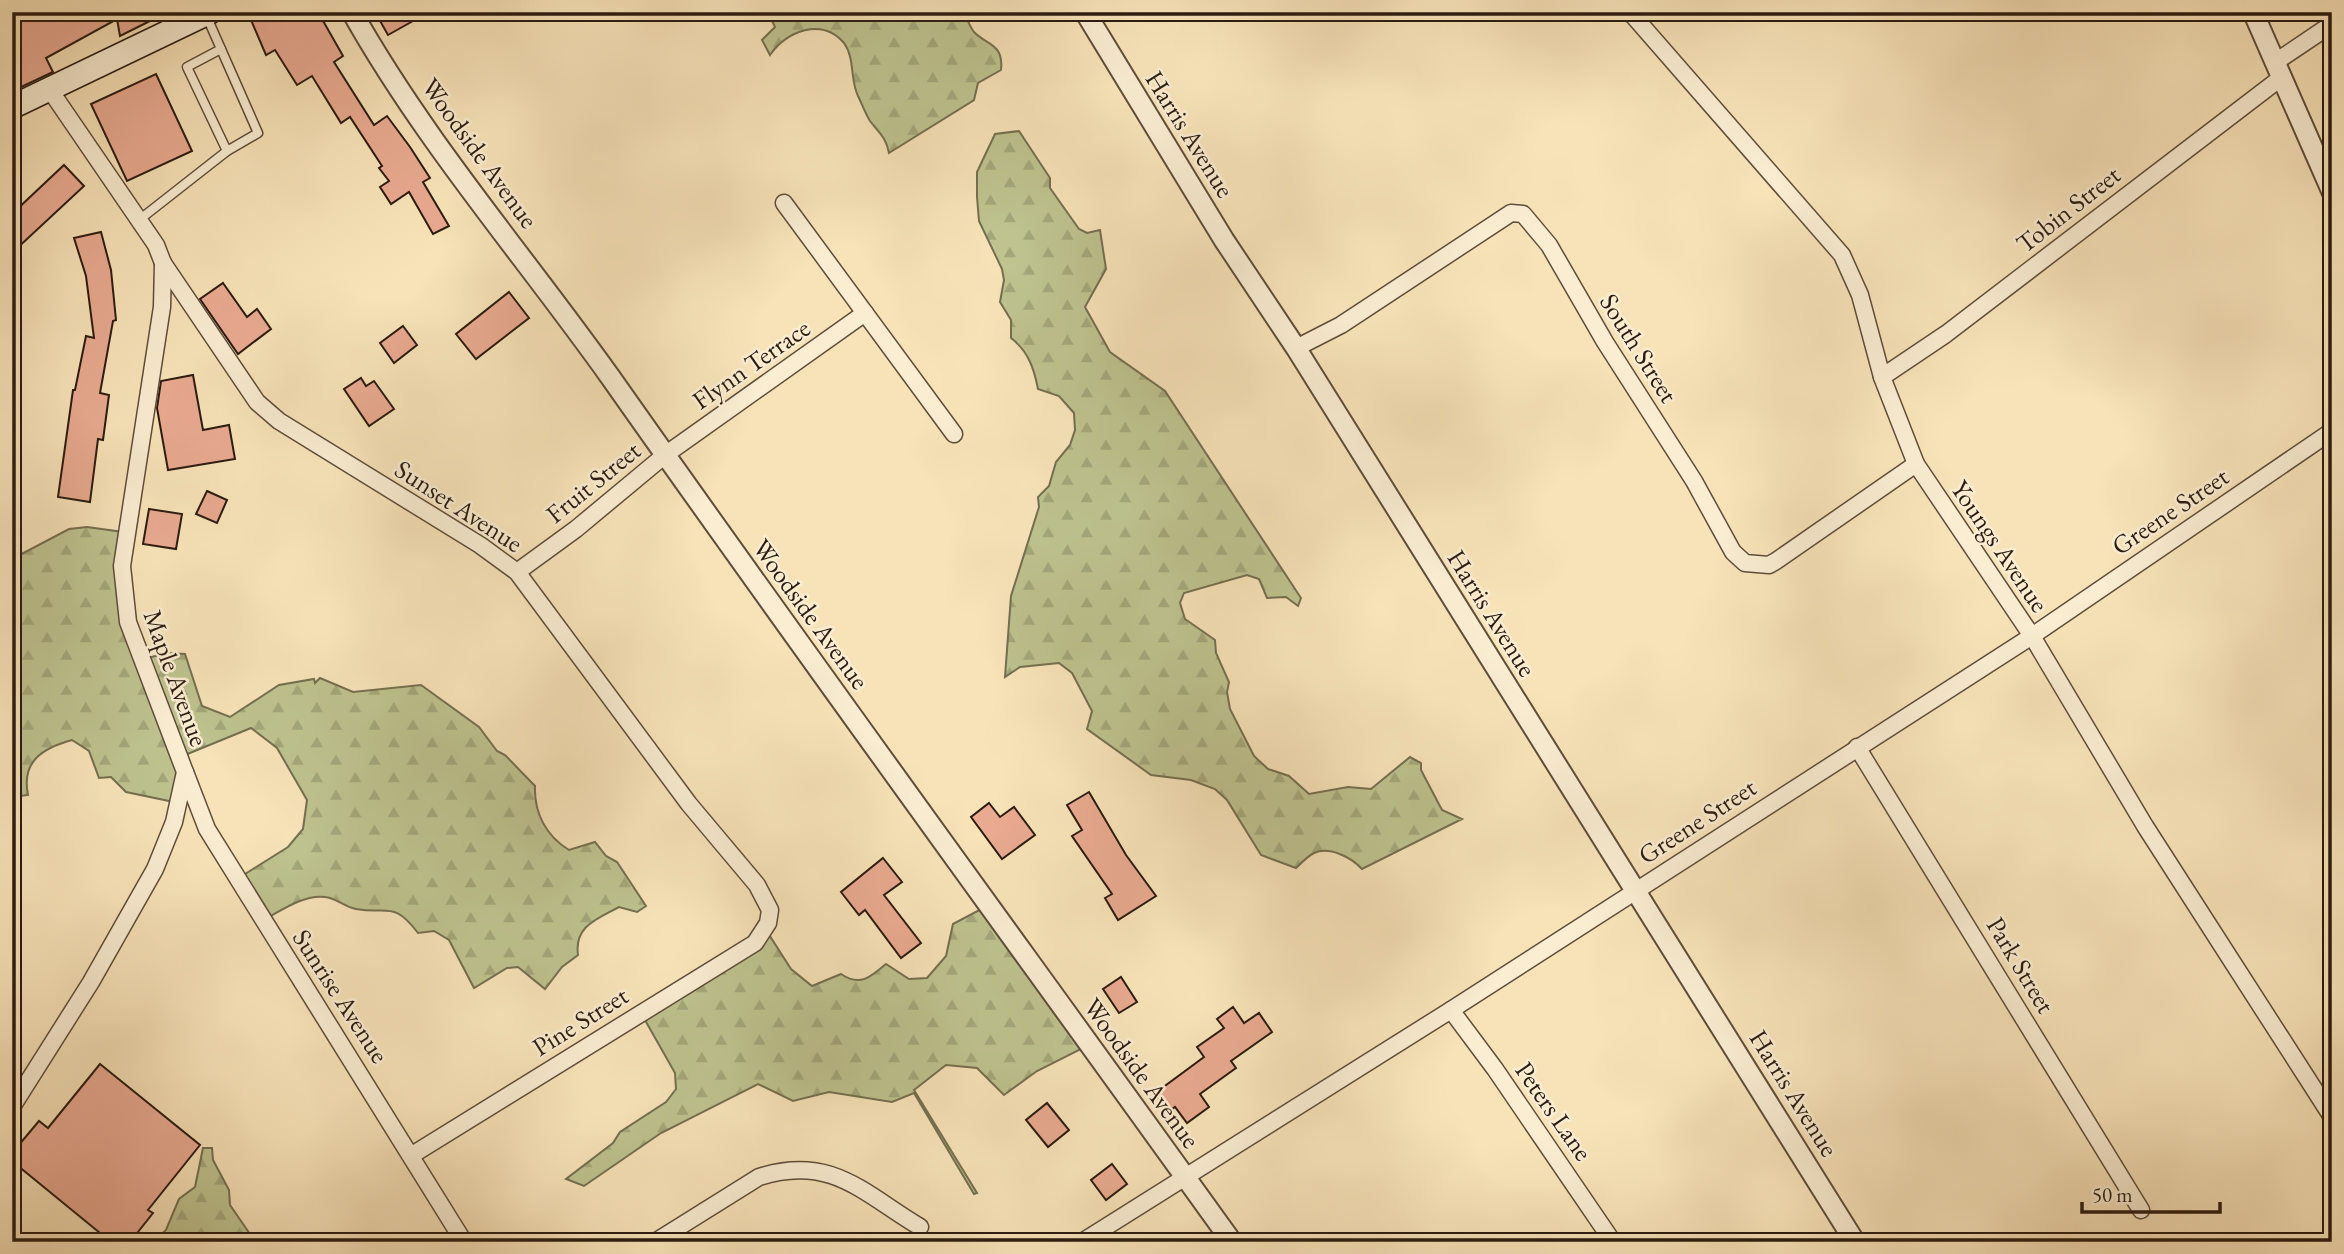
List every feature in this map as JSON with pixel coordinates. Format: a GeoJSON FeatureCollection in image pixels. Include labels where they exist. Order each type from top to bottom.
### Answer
{"type":"FeatureCollection","features":[{"type":"Feature","properties":{"kind":"main road"},"geometry":{"type":"LineString","coordinates":[[12,107],[208,13]]}},
{"type":"Feature","properties":{"kind":"street","name":"Woodside Avenue"},"geometry":{"type":"LineString","coordinates":[[352,12],[421,121],[1232,1242]]}},
{"type":"Feature","properties":{"kind":"street","name":"Harris Avenue"},"geometry":{"type":"LineString","coordinates":[[1085,12],[1210,218],[1296,348],[1855,1242]]}},
{"type":"Feature","properties":{"kind":"street","name":"Youngs Avenue"},"geometry":{"type":"LineString","coordinates":[[1630,12],[1842,255],[1860,295],[1882,377],[1916,464],[2032,636],[2145,826],[2332,1116]]}},
{"type":"Feature","properties":{"kind":"street"},"geometry":{"type":"LineString","coordinates":[[2253,12],[2332,192]]}},
{"type":"Feature","properties":{"kind":"street","name":"Tobin Street"},"geometry":{"type":"LineString","coordinates":[[1882,377],[1946,334],[2332,24]]}},
{"type":"Feature","properties":{"kind":"street","name":"Maple Avenue"},"geometry":{"type":"LineString","coordinates":[[12,1107],[91,982],[155,869],[174,822],[184,772],[144,668],[123,600],[122,566],[162,307],[163,263],[156,245],[50,90]]}},
{"type":"Feature","properties":{"kind":"street"},"geometry":{"type":"LineString","coordinates":[[785,203],[954,434]]}},
{"type":"Feature","properties":{"kind":"street","name":"South Street"},"geometry":{"type":"LineString","coordinates":[[1296,348],[1341,325],[1511,213],[1523,214],[1549,245],[1605,342],[1694,481],[1733,552],[1745,563],[1769,565],[1776,561],[1916,464]]}},
{"type":"Feature","properties":{"kind":"street","name":"Sunset Avenue"},"geometry":{"type":"LineString","coordinates":[[163,263],[257,402],[279,421],[480,545],[517,572],[689,804],[757,885],[770,910],[768,923]]}},
{"type":"Feature","properties":{"kind":"street","name":"Flynn Terrace"},"geometry":{"type":"LineString","coordinates":[[665,455],[865,313]]}},
{"type":"Feature","properties":{"kind":"street","name":"Greene Street"},"geometry":{"type":"LineString","coordinates":[[1082,1242],[1451,1010],[2032,636],[2332,431]]}},
{"type":"Feature","properties":{"kind":"street","name":"Fruit Street"},"geometry":{"type":"LineString","coordinates":[[517,572],[576,529],[665,455]]}},
{"type":"Feature","properties":{"kind":"street","name":"Park Street"},"geometry":{"type":"LineString","coordinates":[[1857,747],[2141,1210]]}},
{"type":"Feature","properties":{"kind":"street","name":"Sunrise Avenue"},"geometry":{"type":"LineString","coordinates":[[184,772],[207,829],[464,1242]]}},
{"type":"Feature","properties":{"kind":"street","name":"Pine Street"},"geometry":{"type":"LineString","coordinates":[[412,1155],[755,943],[768,923]]}},
{"type":"Feature","properties":{"kind":"street","name":"Peters Lane"},"geometry":{"type":"LineString","coordinates":[[1451,1010],[1496,1069],[1613,1242]]}},
{"type":"Feature","properties":{"kind":"street"},"geometry":{"type":"LineString","coordinates":[[654,1242],[759,1177],[779,1171],[810,1170],[846,1178],[871,1199],[920,1227]]}},
{"type":"Feature","properties":{"kind":"lane"},"geometry":{"type":"LineString","coordinates":[[139,220],[228,152],[258,133],[208,13]]}},
{"type":"Feature","properties":{"kind":"lane"},"geometry":{"type":"LineString","coordinates":[[221,49],[187,67],[228,152]]}},
{"type":"Feature","properties":{"kind":"green space"},"geometry":{"type":"Polygon","coordinates":[[[768,12],[963,12],[974,32],[1000,54],[1001,70],[978,83],[974,100],[889,153],[884,139],[870,121],[858,96],[850,55],[844,43],[825,31],[805,30],[785,39],[770,55],[762,40],[775,27],[768,12]]]}},
{"type":"Feature","properties":{"kind":"green space"},"geometry":{"type":"Polygon","coordinates":[[[1019,131],[1050,178],[1050,188],[1079,229],[1087,233],[1100,230],[1106,269],[1085,307],[1110,352],[1165,391],[1301,598],[1298,606],[1286,597],[1267,598],[1259,579],[1247,575],[1184,593],[1180,603],[1185,619],[1215,640],[1216,653],[1229,682],[1227,692],[1230,709],[1254,756],[1268,769],[1289,776],[1309,794],[1348,787],[1371,789],[1410,757],[1421,763],[1421,770],[1442,810],[1462,819],[1362,869],[1347,857],[1327,851],[1314,853],[1296,868],[1261,855],[1227,800],[1215,789],[1191,780],[1151,775],[1087,729],[1092,711],[1072,673],[1059,663],[1020,667],[1005,677],[1011,596],[1039,507],[1038,497],[1049,486],[1056,462],[1070,445],[1075,430],[1074,413],[1059,396],[1038,389],[1029,360],[1022,348],[1011,338],[1011,320],[1000,302],[1004,280],[1002,269],[979,221],[977,172],[995,134],[1019,131]]]}},
{"type":"Feature","properties":{"kind":"green space"},"geometry":{"type":"Polygon","coordinates":[[[87,527],[123,532],[141,660],[166,653],[185,654],[202,706],[230,717],[279,685],[314,679],[315,683],[320,678],[353,692],[421,685],[479,727],[497,751],[505,755],[535,786],[539,814],[554,838],[569,850],[595,842],[606,856],[617,862],[646,906],[637,912],[619,907],[595,920],[583,930],[578,955],[562,967],[545,989],[518,967],[507,968],[474,988],[449,940],[434,931],[418,933],[396,912],[356,909],[329,898],[317,897],[293,904],[263,920],[237,879],[288,847],[303,829],[307,800],[277,748],[251,728],[185,755],[174,802],[126,792],[111,777],[99,778],[89,751],[72,740],[52,747],[36,758],[28,773],[28,795],[12,797],[12,556],[14,558],[69,529],[87,527]]]}},
{"type":"Feature","properties":{"kind":"green space"},"geometry":{"type":"Polygon","coordinates":[[[985,907],[1087,1046],[1037,1071],[1004,1095],[977,1068],[946,1065],[914,1090],[977,1193],[974,1194],[914,1093],[892,1102],[829,1092],[793,1101],[758,1084],[661,1133],[584,1186],[566,1179],[613,1143],[620,1132],[666,1102],[676,1089],[675,1073],[641,1013],[766,930],[791,969],[812,986],[841,974],[854,980],[865,979],[886,964],[909,979],[927,978],[946,956],[953,924],[985,907]]]}},
{"type":"Feature","properties":{"kind":"green space"},"geometry":{"type":"Polygon","coordinates":[[[203,1148],[212,1148],[213,1160],[229,1190],[230,1205],[252,1237],[263,1242],[153,1242],[166,1230],[179,1199],[195,1187],[203,1148]]]}},
{"type":"Feature","properties":{"kind":"building"},"geometry":{"type":"Polygon","coordinates":[[[19,12],[168,12],[120,36],[117,19],[46,58],[53,72],[17,89],[19,12]]]}},
{"type":"Feature","properties":{"kind":"building"},"geometry":{"type":"Polygon","coordinates":[[[267,12],[318,12],[343,56],[334,62],[374,125],[387,116],[410,147],[430,178],[423,182],[449,226],[433,234],[409,192],[391,204],[380,187],[389,181],[379,168],[382,166],[350,117],[341,123],[312,76],[297,85],[275,50],[266,55],[251,20],[267,12]]]}},
{"type":"Feature","properties":{"kind":"building"},"geometry":{"type":"Polygon","coordinates":[[[375,12],[429,12],[388,35],[375,12]]]}},
{"type":"Feature","properties":{"kind":"building"},"geometry":{"type":"Polygon","coordinates":[[[156,74],[192,151],[127,181],[91,104],[156,74]]]}},
{"type":"Feature","properties":{"kind":"building"},"geometry":{"type":"Polygon","coordinates":[[[64,165],[84,186],[12,253],[12,214],[64,165]]]}},
{"type":"Feature","properties":{"kind":"building"},"geometry":{"type":"Polygon","coordinates":[[[101,232],[111,270],[116,320],[113,321],[100,393],[109,395],[103,440],[98,439],[90,502],[58,497],[73,390],[86,336],[94,338],[86,276],[74,238],[101,232]]]}},
{"type":"Feature","properties":{"kind":"building"},"geometry":{"type":"Polygon","coordinates":[[[223,283],[247,317],[257,309],[271,329],[238,354],[200,299],[223,283]]]}},
{"type":"Feature","properties":{"kind":"building"},"geometry":{"type":"Polygon","coordinates":[[[509,292],[529,318],[476,359],[456,334],[509,292]]]}},
{"type":"Feature","properties":{"kind":"building"},"geometry":{"type":"Polygon","coordinates":[[[403,326],[417,345],[394,363],[380,343],[403,326]]]}},
{"type":"Feature","properties":{"kind":"building"},"geometry":{"type":"Polygon","coordinates":[[[193,375],[203,430],[229,425],[235,459],[168,470],[157,408],[161,381],[193,375]]]}},
{"type":"Feature","properties":{"kind":"building"},"geometry":{"type":"Polygon","coordinates":[[[361,378],[366,386],[374,381],[394,409],[369,426],[344,389],[361,378]]]}},
{"type":"Feature","properties":{"kind":"building"},"geometry":{"type":"Polygon","coordinates":[[[207,491],[227,500],[217,523],[196,514],[207,491]]]}},
{"type":"Feature","properties":{"kind":"building"},"geometry":{"type":"Polygon","coordinates":[[[149,509],[182,514],[176,549],[143,544],[149,509]]]}},
{"type":"Feature","properties":{"kind":"building"},"geometry":{"type":"Polygon","coordinates":[[[1089,792],[1126,855],[1156,896],[1118,920],[1105,898],[1112,894],[1072,836],[1082,830],[1067,805],[1089,792]]]}},
{"type":"Feature","properties":{"kind":"building"},"geometry":{"type":"Polygon","coordinates":[[[989,803],[1000,817],[1014,807],[1035,835],[1002,859],[971,817],[989,803]]]}},
{"type":"Feature","properties":{"kind":"building"},"geometry":{"type":"Polygon","coordinates":[[[883,858],[902,882],[884,895],[921,943],[901,958],[865,910],[859,915],[841,892],[883,858]]]}},
{"type":"Feature","properties":{"kind":"building"},"geometry":{"type":"Polygon","coordinates":[[[1121,977],[1137,1002],[1119,1013],[1103,989],[1121,977]]]}},
{"type":"Feature","properties":{"kind":"building"},"geometry":{"type":"Polygon","coordinates":[[[1233,1007],[1244,1023],[1259,1013],[1272,1032],[1231,1061],[1236,1068],[1200,1094],[1209,1107],[1187,1123],[1175,1107],[1168,1112],[1154,1094],[1204,1057],[1197,1047],[1224,1028],[1217,1019],[1233,1007]]]}},
{"type":"Feature","properties":{"kind":"building"},"geometry":{"type":"Polygon","coordinates":[[[100,1064],[200,1145],[148,1210],[153,1213],[130,1242],[111,1242],[12,1161],[12,1153],[39,1121],[48,1128],[100,1064]]]}},
{"type":"Feature","properties":{"kind":"building"},"geometry":{"type":"Polygon","coordinates":[[[1047,1103],[1069,1130],[1048,1147],[1026,1120],[1047,1103]]]}},
{"type":"Feature","properties":{"kind":"building"},"geometry":{"type":"Polygon","coordinates":[[[1112,1164],[1127,1184],[1106,1200],[1091,1180],[1112,1164]]]}}]}
